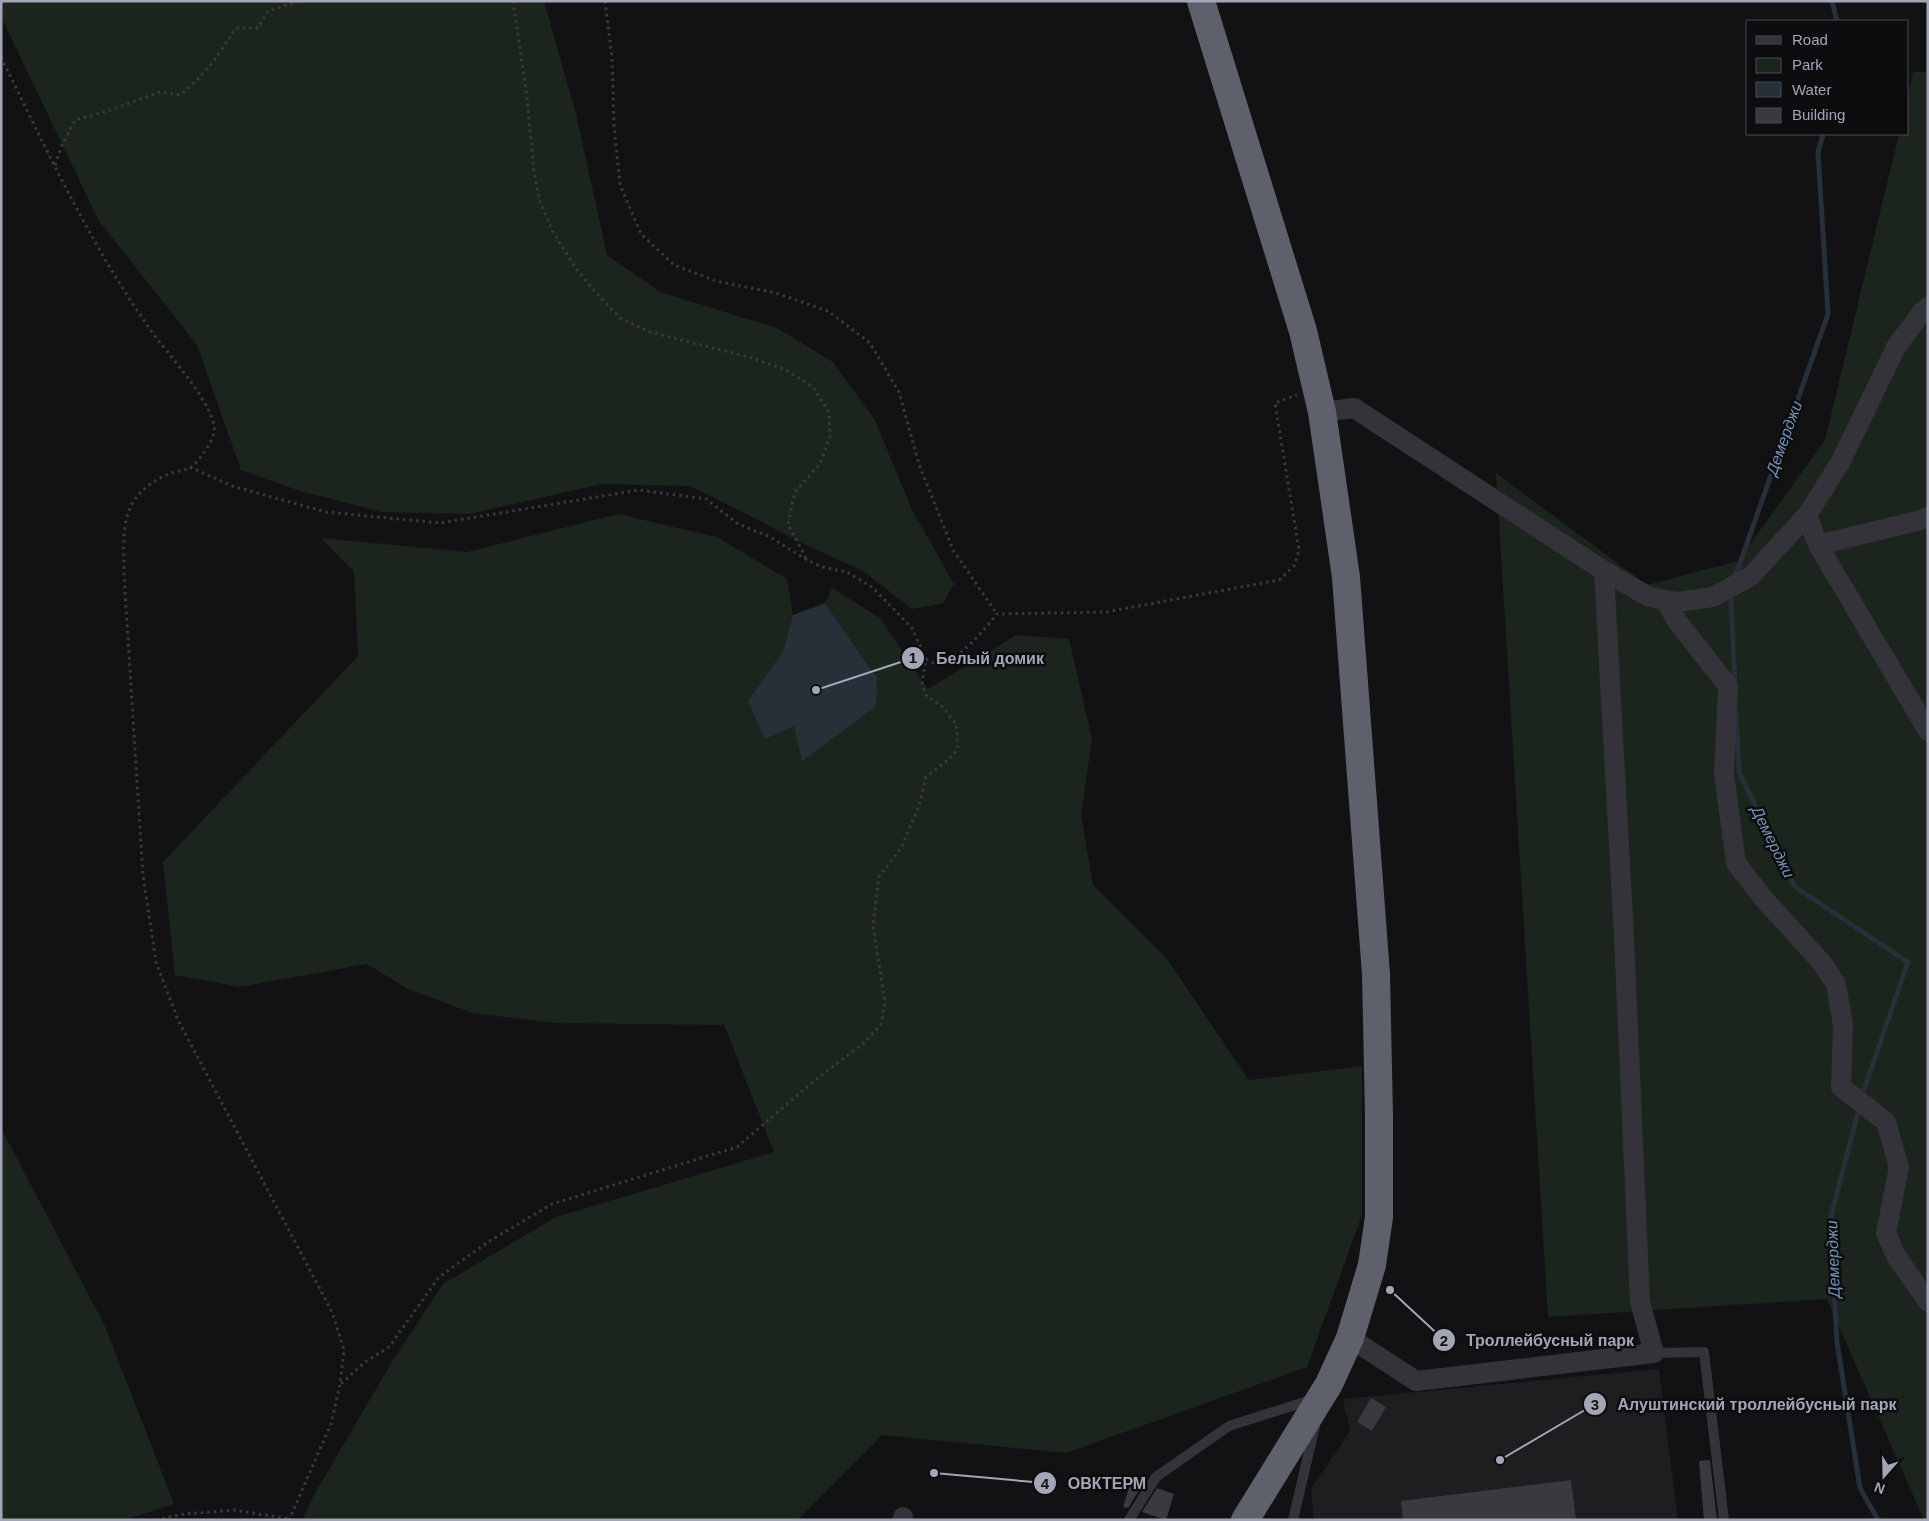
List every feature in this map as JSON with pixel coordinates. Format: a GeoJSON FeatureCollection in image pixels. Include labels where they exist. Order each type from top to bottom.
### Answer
{"type":"FeatureCollection","features":[{"type":"Feature","properties":{"kind":"highway"},"geometry":{"type":"LineString","coordinates":[[1201,1],[1303,331],[1320,400],[1346,577],[1376,974],[1380,1116],[1379,1217],[1372,1265],[1350,1338],[1321,1397],[1246,1520]]}},
{"type":"Feature","properties":{"kind":"street"},"geometry":{"type":"LineString","coordinates":[[1320,400],[1354,408],[1604,571],[1649,597],[1678,602],[1713,597],[1751,576],[1807,515],[1840,464],[1896,347],[1922,312],[1928,307]]}},
{"type":"Feature","properties":{"kind":"street"},"geometry":{"type":"LineString","coordinates":[[1807,515],[1818,545],[1928,731]]}},
{"type":"Feature","properties":{"kind":"street"},"geometry":{"type":"LineString","coordinates":[[1818,545],[1928,517]]}},
{"type":"Feature","properties":{"kind":"street"},"geometry":{"type":"LineString","coordinates":[[1350,1338],[1416,1381],[1654,1354],[1640,1302],[1624,946],[1604,571]]}},
{"type":"Feature","properties":{"kind":"street"},"geometry":{"type":"LineString","coordinates":[[1664,600],[1677,621],[1728,686],[1724,774],[1736,863],[1764,899],[1822,963],[1836,984],[1843,1025],[1841,1087],[1886,1122],[1899,1167],[1886,1233],[1896,1256],[1928,1302]]}},
{"type":"Feature","properties":{"kind":"lane"},"geometry":{"type":"LineString","coordinates":[[1654,1354],[1704,1352],[1724,1520]]}},
{"type":"Feature","properties":{"kind":"lane"},"geometry":{"type":"LineString","coordinates":[[1129,1520],[1156,1477],[1229,1426],[1321,1397]]}},
{"type":"Feature","properties":{"kind":"lane"},"geometry":{"type":"LineString","coordinates":[[1293,1520],[1321,1397]]}},
{"type":"Feature","properties":{"kind":"path"},"geometry":{"type":"LineString","coordinates":[[55,165],[62,145],[75,120],[108,111],[160,92],[180,95],[198,80],[236,28],[258,28],[268,11],[300,1]]}},
{"type":"Feature","properties":{"kind":"path"},"geometry":{"type":"LineString","coordinates":[[513,1],[528,97],[534,172],[539,199],[553,232],[574,268],[620,318],[650,332],[749,356],[786,370],[813,387],[829,412],[830,436],[820,464],[795,492],[788,524],[807,560]]}},
{"type":"Feature","properties":{"kind":"path"},"geometry":{"type":"LineString","coordinates":[[604,1],[612,57],[614,126],[620,185],[641,234],[674,265],[716,281],[776,293],[828,310],[870,342],[898,392],[919,464],[953,550],[997,614]]}},
{"type":"Feature","properties":{"kind":"path"},"geometry":{"type":"LineString","coordinates":[[1,57],[55,165],[103,253],[151,331],[208,406],[214,432],[206,449],[190,467],[169,474],[147,486],[132,505],[125,528],[124,575],[143,876],[156,962],[178,1020],[332,1312],[344,1350],[340,1385],[331,1424],[290,1519],[234,1510],[184,1514],[156,1520]]}},
{"type":"Feature","properties":{"kind":"path"},"geometry":{"type":"LineString","coordinates":[[926,660],[938,664],[951,660],[975,640],[997,614],[1106,612],[1279,580],[1294,566],[1299,550],[1275,403],[1320,400]]}},
{"type":"Feature","properties":{"kind":"path"},"geometry":{"type":"LineString","coordinates":[[190,467],[232,486],[326,512],[440,523],[639,490],[706,499],[738,524],[770,537],[807,560],[822,567],[847,572],[872,587],[912,628],[926,660],[922,684],[927,697],[941,705],[956,724],[958,749],[949,759],[926,777],[919,806],[901,848],[879,877],[873,924],[885,1003],[881,1024],[865,1042],[814,1081],[737,1148],[552,1204],[488,1242],[439,1277],[389,1347],[365,1362],[340,1385]]}},
{"type":"Feature","properties":{"kind":"shaded area"},"geometry":{"type":"Polygon","coordinates":[[[1659,1369],[1678,1520],[1314,1520],[1311,1489],[1350,1431],[1343,1399],[1659,1369]]]}},
{"type":"Feature","properties":{"kind":"green space"},"geometry":{"type":"Polygon","coordinates":[[[1,1],[544,1],[576,114],[607,255],[660,292],[777,328],[833,362],[875,420],[911,508],[954,584],[943,603],[912,609],[863,571],[802,543],[690,486],[601,484],[469,514],[382,512],[300,491],[241,470],[197,345],[99,221],[1,17],[1,1]]]}},
{"type":"Feature","properties":{"kind":"green space"},"geometry":{"type":"Polygon","coordinates":[[[1913,72],[1928,72],[1928,1520],[1924,1520],[1827,1299],[1548,1317],[1496,473],[1647,585],[1738,561],[1825,440],[1899,135],[1909,135],[1909,91],[1913,72]]]}},
{"type":"Feature","properties":{"kind":"green space"},"geometry":{"type":"Polygon","coordinates":[[[618,514],[717,537],[787,579],[793,615],[783,651],[748,701],[877,678],[825,603],[832,588],[880,618],[928,689],[1016,635],[1069,639],[1092,739],[1081,815],[1093,885],[1167,959],[1249,1080],[1362,1066],[1362,1215],[1307,1367],[1066,1453],[882,1435],[799,1520],[302,1520],[314,1495],[393,1360],[443,1284],[556,1217],[774,1152],[724,1025],[555,1023],[472,1013],[406,988],[367,964],[239,987],[175,975],[163,862],[358,656],[354,572],[321,538],[467,552],[618,514]]]}},
{"type":"Feature","properties":{"kind":"green space"},"geometry":{"type":"Polygon","coordinates":[[[1,1128],[105,1326],[174,1504],[124,1520],[1,1520],[1,1128]]]}},
{"type":"Feature","properties":{"kind":"water"},"geometry":{"type":"Polygon","coordinates":[[[825,603],[877,678],[876,706],[802,761],[794,726],[765,739],[748,701],[783,651],[793,615],[825,603]]]}},
{"type":"Feature","properties":{"kind":"building"},"geometry":{"type":"Polygon","coordinates":[[[1371,1398],[1386,1407],[1372,1431],[1357,1422],[1371,1398]]]}},
{"type":"Feature","properties":{"kind":"building"},"geometry":{"type":"Polygon","coordinates":[[[1710,1460],[1717,1520],[1704,1520],[1699,1461],[1710,1460]]]}},
{"type":"Feature","properties":{"kind":"building"},"geometry":{"type":"Polygon","coordinates":[[[1571,1480],[1576,1520],[1403,1520],[1401,1501],[1571,1480]]]}},
{"type":"Feature","properties":{"kind":"building"},"geometry":{"type":"Polygon","coordinates":[[[1131,1481],[1143,1484],[1128,1508],[1123,1507],[1131,1481]]]}},
{"type":"Feature","properties":{"kind":"building"},"geometry":{"type":"Polygon","coordinates":[[[1157,1488],[1174,1494],[1166,1520],[1142,1512],[1157,1488]]]}},
{"type":"Feature","properties":{"kind":"waterway","name":"Демерджи"},"geometry":{"type":"LineString","coordinates":[[1832,1],[1837,20]]}},
{"type":"Feature","properties":{"kind":"waterway","name":"Демерджи"},"geometry":{"type":"LineString","coordinates":[[1734,580],[1828,314],[1818,152],[1823,135]]}},
{"type":"Feature","properties":{"kind":"waterway","name":"Демерджи"},"geometry":{"type":"LineString","coordinates":[[1732,593],[1735,685]]}},
{"type":"Feature","properties":{"kind":"waterway","name":"Демерджи"},"geometry":{"type":"LineString","coordinates":[[1736,713],[1739,772],[1795,887],[1908,962],[1861,1098]]}},
{"type":"Feature","properties":{"kind":"waterway","name":"Демерджи"},"geometry":{"type":"LineString","coordinates":[[1859,1108],[1830,1220],[1837,1342],[1860,1488],[1878,1520]]}},
{"type":"Feature","properties":{"kind":"place","name":"Белый домик"},"geometry":{"type":"Point","coordinates":[816,690]}},
{"type":"Feature","properties":{"kind":"place","name":"Троллейбусный парк"},"geometry":{"type":"Point","coordinates":[1390,1290]}},
{"type":"Feature","properties":{"kind":"place","name":"Алуштинский троллейбусный парк"},"geometry":{"type":"Point","coordinates":[1500,1460]}},
{"type":"Feature","properties":{"kind":"place","name":"ОВКТЕРМ"},"geometry":{"type":"Point","coordinates":[934,1473]}}]}
